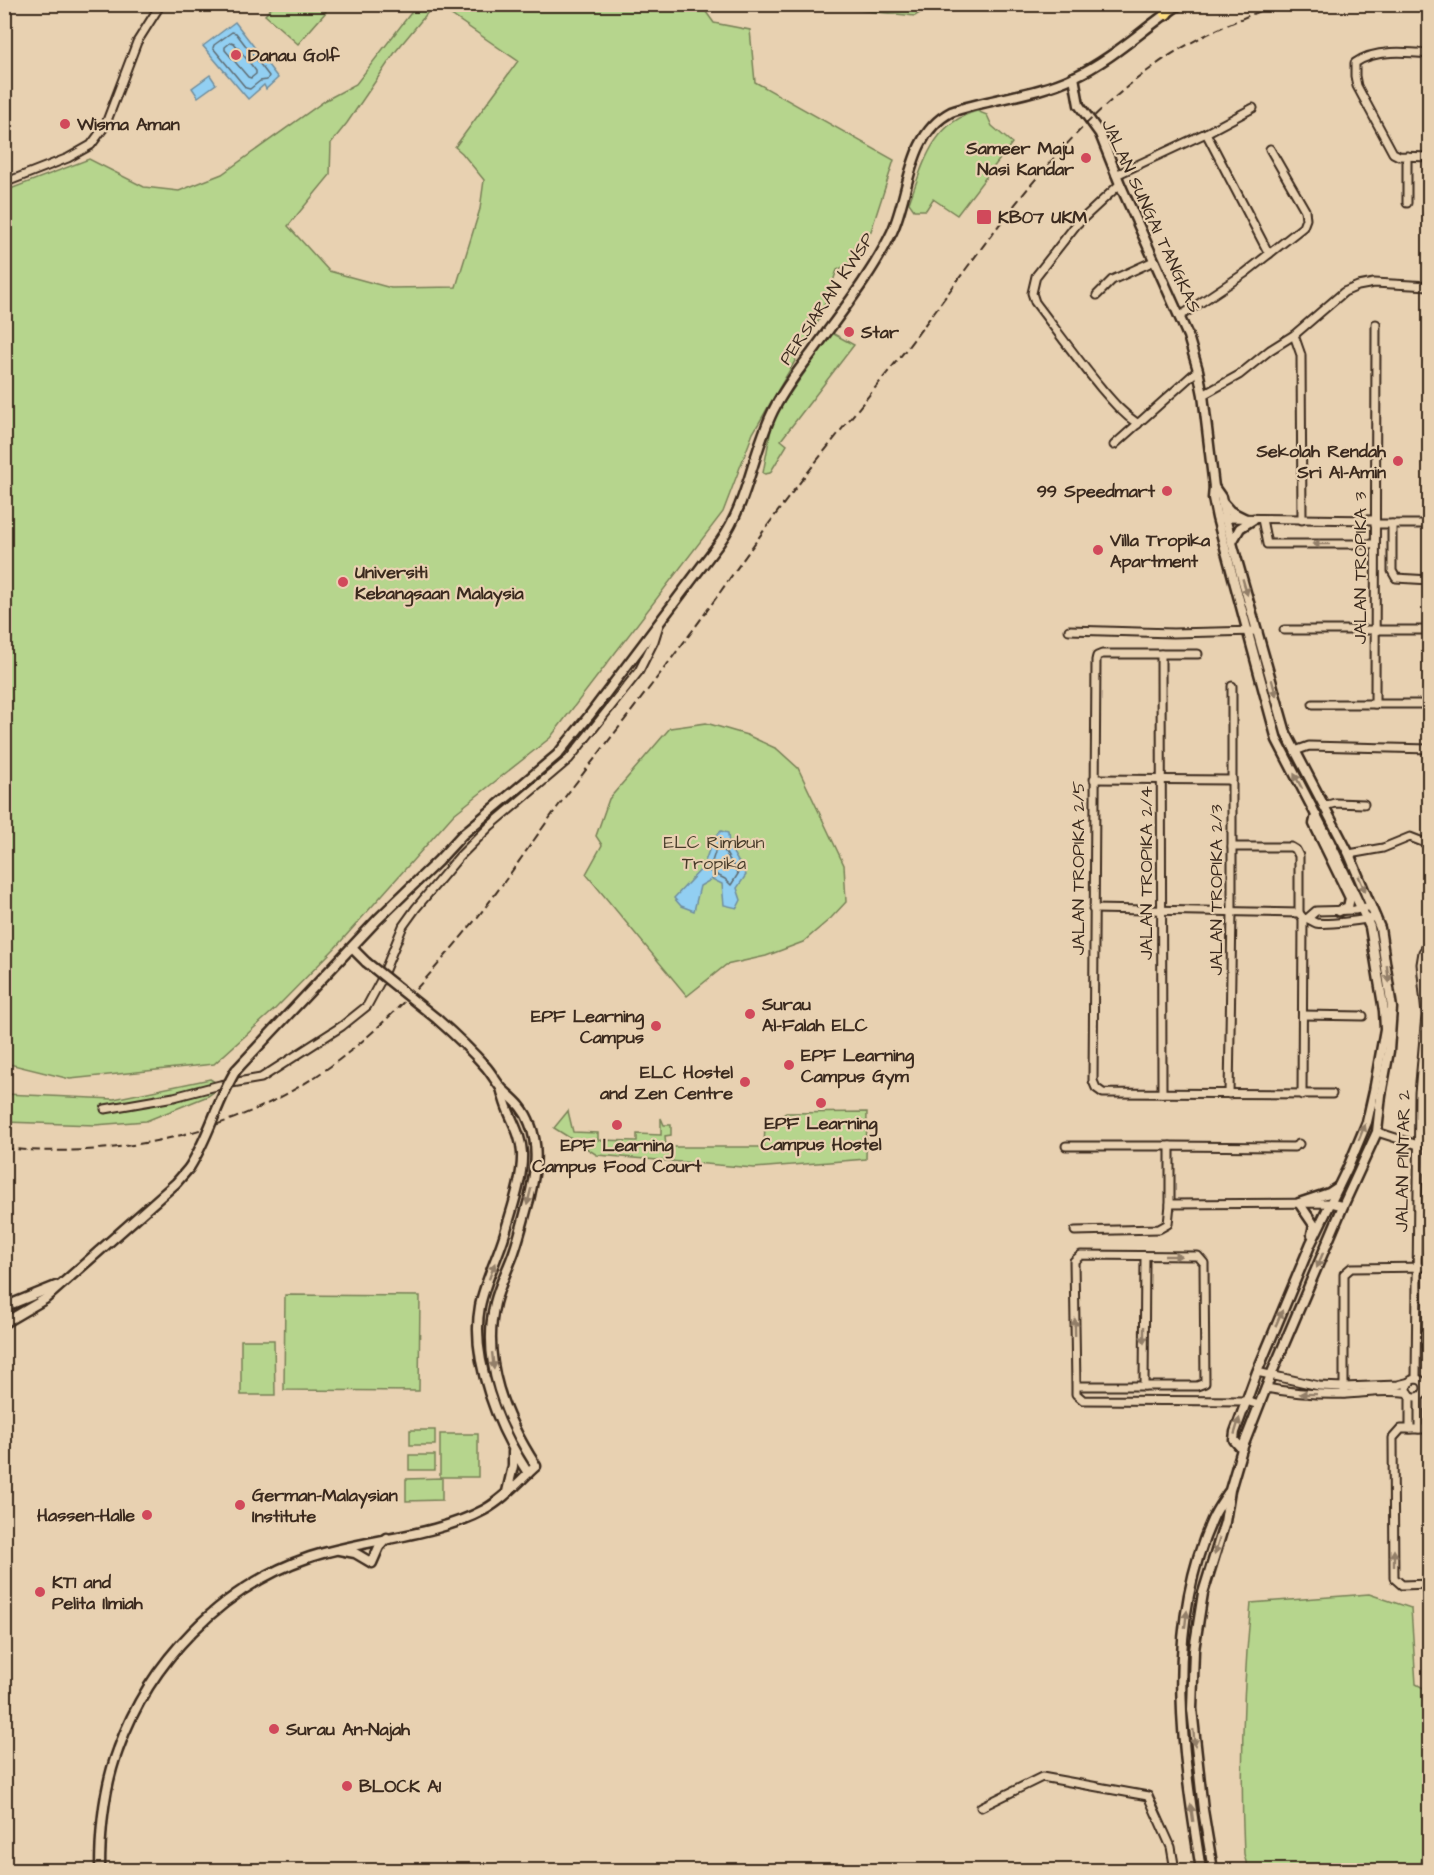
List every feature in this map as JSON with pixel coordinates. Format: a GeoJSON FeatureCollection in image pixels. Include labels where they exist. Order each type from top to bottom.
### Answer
{"type":"FeatureCollection","features":[{"type":"Feature","properties":{"kind":"main road"},"geometry":{"type":"LineString","coordinates":[[1166,14],[1173,4]]}},
{"type":"Feature","properties":{"kind":"street"},"geometry":{"type":"LineString","coordinates":[[4,183],[68,158],[91,146],[105,126],[137,42],[161,4]]}},
{"type":"Feature","properties":{"kind":"street","name":"PERSIARAN KWSP"},"geometry":{"type":"LineString","coordinates":[[4,1323],[45,1299],[176,1183],[189,1168],[201,1148],[220,1099],[236,1070],[378,919],[462,836],[557,755],[589,716],[732,523],[772,413],[790,382],[839,316],[883,249],[900,211],[917,153],[932,128],[944,116],[962,108],[1018,96],[1074,77],[1127,44],[1180,4]]}},
{"type":"Feature","properties":{"kind":"street"},"geometry":{"type":"LineString","coordinates":[[1430,54],[1405,52],[1364,57],[1355,63],[1357,86],[1393,153],[1430,157]]}},
{"type":"Feature","properties":{"kind":"street","name":"JALAN SUNGAI TANGKAS"},"geometry":{"type":"LineString","coordinates":[[1074,77],[1079,105],[1097,129],[1188,336],[1203,395],[1214,487],[1213,498],[1221,518]]}},
{"type":"Feature","properties":{"kind":"street"},"geometry":{"type":"LineString","coordinates":[[1116,175],[1206,133],[1253,108]]}},
{"type":"Feature","properties":{"kind":"street"},"geometry":{"type":"LineString","coordinates":[[1206,133],[1269,254]]}},
{"type":"Feature","properties":{"kind":"street"},"geometry":{"type":"LineString","coordinates":[[1179,317],[1269,254],[1303,227],[1306,219],[1305,210],[1270,149]]}},
{"type":"Feature","properties":{"kind":"street"},"geometry":{"type":"LineString","coordinates":[[1407,156],[1407,203]]}},
{"type":"Feature","properties":{"kind":"street"},"geometry":{"type":"LineString","coordinates":[[1120,184],[1070,232],[1036,276],[1032,293],[1035,302],[1087,372],[1113,403],[1138,424]]}},
{"type":"Feature","properties":{"kind":"street"},"geometry":{"type":"LineString","coordinates":[[1096,295],[1113,280],[1154,261]]}},
{"type":"Feature","properties":{"kind":"street"},"geometry":{"type":"LineString","coordinates":[[1203,395],[1239,375],[1270,350],[1294,335],[1344,292],[1358,285],[1374,283],[1430,286]]}},
{"type":"Feature","properties":{"kind":"street","name":"JALAN TROPIKA 3"},"geometry":{"type":"LineString","coordinates":[[1375,704],[1376,324]]}},
{"type":"Feature","properties":{"kind":"street"},"geometry":{"type":"LineString","coordinates":[[1294,335],[1301,355],[1302,520]]}},
{"type":"Feature","properties":{"kind":"street"},"geometry":{"type":"LineString","coordinates":[[1114,446],[1199,374]]}},
{"type":"Feature","properties":{"kind":"street"},"geometry":{"type":"LineString","coordinates":[[1214,487],[1230,511],[1254,519],[1267,544],[1375,544]]}},
{"type":"Feature","properties":{"kind":"street"},"geometry":{"type":"LineString","coordinates":[[1213,1870],[1203,1810],[1192,1709],[1194,1650],[1203,1593],[1225,1522],[1230,1490],[1242,1449],[1271,1375],[1377,1132],[1389,1051],[1392,1008],[1383,938],[1277,740],[1247,632],[1221,518],[1222,501]]}},
{"type":"Feature","properties":{"kind":"street"},"geometry":{"type":"LineString","coordinates":[[1221,518],[1430,524]]}},
{"type":"Feature","properties":{"kind":"street"},"geometry":{"type":"LineString","coordinates":[[1221,518],[1232,542],[1286,733],[1349,854],[1366,907]]}},
{"type":"Feature","properties":{"kind":"street"},"geometry":{"type":"LineString","coordinates":[[1232,542],[1240,528],[1254,519]]}},
{"type":"Feature","properties":{"kind":"street"},"geometry":{"type":"LineString","coordinates":[[1392,524],[1392,571],[1396,578],[1430,580]]}},
{"type":"Feature","properties":{"kind":"street"},"geometry":{"type":"LineString","coordinates":[[105,1109],[261,1078],[342,1026],[368,1006],[404,926],[416,908],[489,826],[569,759],[639,671],[654,641],[661,620]]}},
{"type":"Feature","properties":{"kind":"street"},"geometry":{"type":"LineString","coordinates":[[1069,630],[1173,633],[1258,631]]}},
{"type":"Feature","properties":{"kind":"street"},"geometry":{"type":"LineString","coordinates":[[1284,630],[1430,630]]}},
{"type":"Feature","properties":{"kind":"street","name":"JALAN TROPIKA 2/5"},"geometry":{"type":"LineString","coordinates":[[1161,654],[1102,654],[1097,656],[1094,779],[1093,1081],[1102,1093],[1162,1093]]}},
{"type":"Feature","properties":{"kind":"street"},"geometry":{"type":"LineString","coordinates":[[1161,654],[1198,654]]}},
{"type":"Feature","properties":{"kind":"street","name":"JALAN TROPIKA 2/4"},"geometry":{"type":"LineString","coordinates":[[1161,654],[1162,1093]]}},
{"type":"Feature","properties":{"kind":"street","name":"JALAN TROPIKA 2/3"},"geometry":{"type":"LineString","coordinates":[[1229,1094],[1232,686]]}},
{"type":"Feature","properties":{"kind":"street"},"geometry":{"type":"LineString","coordinates":[[1313,704],[1430,705]]}},
{"type":"Feature","properties":{"kind":"street"},"geometry":{"type":"LineString","coordinates":[[1295,751],[1310,746],[1430,749]]}},
{"type":"Feature","properties":{"kind":"street"},"geometry":{"type":"LineString","coordinates":[[1094,779],[1232,780]]}},
{"type":"Feature","properties":{"kind":"street"},"geometry":{"type":"LineString","coordinates":[[1324,806],[1335,803],[1364,804]]}},
{"type":"Feature","properties":{"kind":"street"},"geometry":{"type":"LineString","coordinates":[[1316,814],[1314,824],[1350,898],[1349,905],[1339,910]]}},
{"type":"Feature","properties":{"kind":"street"},"geometry":{"type":"LineString","coordinates":[[1349,854],[1383,848],[1410,837],[1428,844]]}},
{"type":"Feature","properties":{"kind":"street"},"geometry":{"type":"LineString","coordinates":[[1232,847],[1291,847],[1299,856],[1303,916],[1302,1095]]}},
{"type":"Feature","properties":{"kind":"street"},"geometry":{"type":"LineString","coordinates":[[1303,916],[1316,911],[1366,907]]}},
{"type":"Feature","properties":{"kind":"street"},"geometry":{"type":"LineString","coordinates":[[1093,909],[1303,916],[1316,922],[1372,918]]}},
{"type":"Feature","properties":{"kind":"street"},"geometry":{"type":"LineString","coordinates":[[1242,1449],[1234,1440],[1246,1401],[1311,1243],[1339,1186],[1366,1122],[1374,1091],[1385,1029],[1372,918]]}},
{"type":"Feature","properties":{"kind":"street","name":"JALAN PINTAR 2"},"geometry":{"type":"LineString","coordinates":[[1416,1380],[1419,1093],[1428,1015],[1421,964],[1423,952],[1428,946]]}},
{"type":"Feature","properties":{"kind":"street"},"geometry":{"type":"LineString","coordinates":[[100,1870],[103,1822],[117,1751],[131,1718],[161,1668],[196,1629],[224,1603],[246,1587],[281,1568],[336,1550],[454,1522],[484,1510],[537,1466],[514,1427],[498,1388],[491,1344],[495,1303],[515,1250],[532,1185],[536,1152],[534,1136],[519,1103],[501,1088],[486,1067],[460,1040],[352,948]]}},
{"type":"Feature","properties":{"kind":"street"},"geometry":{"type":"LineString","coordinates":[[1303,1015],[1363,1016]]}},
{"type":"Feature","properties":{"kind":"street"},"geometry":{"type":"LineString","coordinates":[[501,1088],[507,1110],[521,1141],[522,1153],[518,1184],[502,1243],[482,1298],[479,1319],[481,1359],[493,1405],[513,1450],[528,1473]]}},
{"type":"Feature","properties":{"kind":"street"},"geometry":{"type":"LineString","coordinates":[[1162,1093],[1332,1094]]}},
{"type":"Feature","properties":{"kind":"street"},"geometry":{"type":"LineString","coordinates":[[1419,1093],[1430,1093]]}},
{"type":"Feature","properties":{"kind":"street"},"geometry":{"type":"LineString","coordinates":[[1377,1132],[1418,1145]]}},
{"type":"Feature","properties":{"kind":"street"},"geometry":{"type":"LineString","coordinates":[[1065,1146],[1294,1147],[1299,1144]]}},
{"type":"Feature","properties":{"kind":"street"},"geometry":{"type":"LineString","coordinates":[[1075,1230],[1159,1229],[1168,1224],[1173,1146]]}},
{"type":"Feature","properties":{"kind":"street"},"geometry":{"type":"LineString","coordinates":[[1299,1203],[1329,1193],[1339,1186]]}},
{"type":"Feature","properties":{"kind":"street"},"geometry":{"type":"LineString","coordinates":[[1299,1203],[1314,1225],[1311,1243]]}},
{"type":"Feature","properties":{"kind":"street"},"geometry":{"type":"LineString","coordinates":[[1170,1204],[1331,1203],[1343,1206]]}},
{"type":"Feature","properties":{"kind":"street"},"geometry":{"type":"LineString","coordinates":[[1076,1386],[1197,1386],[1204,1383],[1204,1263],[1198,1256],[1081,1255],[1074,1261],[1076,1394],[1083,1400],[1246,1401],[1259,1405]]}},
{"type":"Feature","properties":{"kind":"street"},"geometry":{"type":"LineString","coordinates":[[1144,1386],[1145,1256]]}},
{"type":"Feature","properties":{"kind":"street"},"geometry":{"type":"LineString","coordinates":[[1344,1391],[1344,1274],[1351,1268],[1430,1267]]}},
{"type":"Feature","properties":{"kind":"street"},"geometry":{"type":"LineString","coordinates":[[4,1307],[64,1282]]}},
{"type":"Feature","properties":{"kind":"street"},"geometry":{"type":"LineString","coordinates":[[1257,1372],[1344,1391],[1398,1385],[1416,1380],[1430,1382]]}},
{"type":"Feature","properties":{"kind":"street"},"geometry":{"type":"LineString","coordinates":[[1410,1429],[1407,1387],[1416,1380]]}},
{"type":"Feature","properties":{"kind":"street"},"geometry":{"type":"LineString","coordinates":[[1416,1380],[1425,1388],[1420,1396],[1419,1429]]}},
{"type":"Feature","properties":{"kind":"street"},"geometry":{"type":"LineString","coordinates":[[1266,1388],[1293,1393],[1398,1391],[1420,1396],[1430,1394]]}},
{"type":"Feature","properties":{"kind":"street"},"geometry":{"type":"LineString","coordinates":[[1430,1429],[1401,1429],[1393,1438],[1394,1578],[1402,1585],[1430,1584]]}},
{"type":"Feature","properties":{"kind":"street"},"geometry":{"type":"LineString","coordinates":[[507,1493],[513,1466],[513,1450]]}},
{"type":"Feature","properties":{"kind":"street"},"geometry":{"type":"LineString","coordinates":[[1201,1870],[1185,1761],[1181,1708],[1181,1658],[1190,1590],[1200,1553],[1212,1519],[1230,1490]]}},
{"type":"Feature","properties":{"kind":"street"},"geometry":{"type":"LineString","coordinates":[[336,1550],[355,1553],[372,1563],[379,1547],[388,1538]]}},
{"type":"Feature","properties":{"kind":"street"},"geometry":{"type":"LineString","coordinates":[[981,1807],[1042,1777],[1148,1797],[1171,1847],[1175,1870]]}},
{"type":"Feature","properties":{"kind":"green space"},"geometry":{"type":"Polygon","coordinates":[[[275,4],[317,5],[326,12],[298,44],[265,15],[275,4]]]}},
{"type":"Feature","properties":{"kind":"green space"},"geometry":{"type":"Polygon","coordinates":[[[932,4],[915,16],[809,5],[932,4]]]}},
{"type":"Feature","properties":{"kind":"green space","name":"Universiti Kebangsaan Malaysia"},"geometry":{"type":"Polygon","coordinates":[[[417,5],[434,5],[396,51],[331,143],[330,175],[288,226],[329,271],[391,288],[456,287],[480,209],[484,180],[455,147],[518,61],[437,5],[701,5],[714,23],[750,30],[755,82],[894,160],[871,231],[853,262],[837,270],[819,320],[753,433],[723,512],[550,738],[454,814],[335,948],[275,1009],[214,1064],[70,1079],[5,1063],[5,191],[89,159],[144,187],[179,191],[222,174],[326,100],[356,84],[417,5]]]}},
{"type":"Feature","properties":{"kind":"green space"},"geometry":{"type":"Polygon","coordinates":[[[977,111],[987,115],[992,126],[1012,143],[957,215],[933,199],[926,210],[914,210],[909,203],[931,147],[949,125],[977,111]]]}},
{"type":"Feature","properties":{"kind":"green space"},"geometry":{"type":"Polygon","coordinates":[[[832,333],[854,345],[781,440],[787,445],[770,473],[765,474],[763,473],[773,418],[832,333]]]}},
{"type":"Feature","properties":{"kind":"green space","name":"ELC Rimbun Tropika"},"geometry":{"type":"Polygon","coordinates":[[[706,723],[747,735],[777,749],[798,768],[844,865],[846,902],[803,942],[766,956],[726,965],[687,996],[586,874],[602,845],[596,836],[609,799],[670,728],[706,723]]]}},
{"type":"Feature","properties":{"kind":"green space"},"geometry":{"type":"Polygon","coordinates":[[[210,1079],[215,1082],[215,1091],[208,1096],[146,1121],[95,1125],[5,1122],[5,1094],[114,1099],[210,1079]]]}},
{"type":"Feature","properties":{"kind":"green space"},"geometry":{"type":"Polygon","coordinates":[[[568,1111],[573,1132],[598,1133],[598,1140],[637,1141],[637,1134],[661,1135],[661,1118],[664,1125],[671,1125],[671,1135],[665,1136],[666,1147],[764,1147],[765,1126],[786,1113],[867,1112],[866,1159],[754,1168],[597,1155],[554,1128],[568,1111]]]}},
{"type":"Feature","properties":{"kind":"green space"},"geometry":{"type":"Polygon","coordinates":[[[285,1295],[420,1296],[419,1391],[284,1390],[285,1295]]]}},
{"type":"Feature","properties":{"kind":"green space"},"geometry":{"type":"Polygon","coordinates":[[[241,1340],[274,1340],[275,1395],[241,1395],[241,1340]]]}},
{"type":"Feature","properties":{"kind":"green space"},"geometry":{"type":"Polygon","coordinates":[[[410,1430],[435,1430],[435,1445],[410,1445],[410,1430]]]}},
{"type":"Feature","properties":{"kind":"green space"},"geometry":{"type":"Polygon","coordinates":[[[440,1434],[478,1434],[478,1477],[440,1477],[440,1434]]]}},
{"type":"Feature","properties":{"kind":"green space"},"geometry":{"type":"Polygon","coordinates":[[[409,1455],[435,1455],[435,1470],[409,1470],[409,1455]]]}},
{"type":"Feature","properties":{"kind":"green space"},"geometry":{"type":"Polygon","coordinates":[[[442,1478],[442,1500],[406,1501],[406,1479],[442,1478]]]}},
{"type":"Feature","properties":{"kind":"green space"},"geometry":{"type":"Polygon","coordinates":[[[1369,1594],[1411,1608],[1416,1684],[1429,1691],[1429,1833],[1419,1870],[1248,1870],[1244,1854],[1242,1760],[1251,1603],[1369,1594]]]}},
{"type":"Feature","properties":{"kind":"water","name":"Danau Golf"},"geometry":{"type":"Polygon","coordinates":[[[235,22],[278,78],[266,89],[264,85],[248,99],[203,46],[235,22]]]}},
{"type":"Feature","properties":{"kind":"water"},"geometry":{"type":"Polygon","coordinates":[[[210,75],[216,84],[198,97],[192,88],[210,75]]]}},
{"type":"Feature","properties":{"kind":"water"},"geometry":{"type":"Polygon","coordinates":[[[721,831],[728,833],[729,846],[746,875],[737,888],[741,900],[737,908],[724,905],[722,884],[712,879],[700,886],[694,911],[681,906],[674,898],[703,867],[713,839],[721,831]]]}},
{"type":"Feature","properties":{"kind":"railway"},"geometry":{"type":"LineString","coordinates":[[4,1148],[49,1151],[95,1149],[141,1144],[186,1134],[230,1120],[272,1101],[312,1079],[365,1039],[425,979],[480,914],[568,793],[693,630],[759,537],[904,352],[990,236],[1051,161],[1084,126],[1157,64],[1200,38],[1277,4]]}},
{"type":"Feature","properties":{"kind":"place","name":"Danau Golf"},"geometry":{"type":"Point","coordinates":[236,55]}},
{"type":"Feature","properties":{"kind":"place","name":"Wisma Aman"},"geometry":{"type":"Point","coordinates":[65,124]}},
{"type":"Feature","properties":{"kind":"place","name":"Sameer Maju Nasi Kandar"},"geometry":{"type":"Point","coordinates":[1086,158]}},
{"type":"Feature","properties":{"kind":"place","name":"KB07 UKM"},"geometry":{"type":"Point","coordinates":[984,217]}},
{"type":"Feature","properties":{"kind":"place","name":"Star"},"geometry":{"type":"Point","coordinates":[849,332]}},
{"type":"Feature","properties":{"kind":"place","name":"Sekolah Rendah Sri Al-Amin"},"geometry":{"type":"Point","coordinates":[1398,461]}},
{"type":"Feature","properties":{"kind":"place","name":"99 Speedmart"},"geometry":{"type":"Point","coordinates":[1167,491]}},
{"type":"Feature","properties":{"kind":"place","name":"Villa Tropika Apartment"},"geometry":{"type":"Point","coordinates":[1098,550]}},
{"type":"Feature","properties":{"kind":"place","name":"Universiti Kebangsaan Malaysia"},"geometry":{"type":"Point","coordinates":[343,582]}},
{"type":"Feature","properties":{"kind":"place","name":"Surau Al-Falah ELC"},"geometry":{"type":"Point","coordinates":[750,1014]}},
{"type":"Feature","properties":{"kind":"place","name":"EPF Learning Campus"},"geometry":{"type":"Point","coordinates":[656,1026]}},
{"type":"Feature","properties":{"kind":"place","name":"EPF Learning Campus Gym"},"geometry":{"type":"Point","coordinates":[789,1065]}},
{"type":"Feature","properties":{"kind":"place","name":"ELC Hostel and Zen Centre"},"geometry":{"type":"Point","coordinates":[745,1082]}},
{"type":"Feature","properties":{"kind":"place","name":"EPF Learning Campus Hostel"},"geometry":{"type":"Point","coordinates":[821,1103]}},
{"type":"Feature","properties":{"kind":"place","name":"EPF Learning Campus Food Court"},"geometry":{"type":"Point","coordinates":[617,1125]}},
{"type":"Feature","properties":{"kind":"place","name":"German-Malaysian Institute"},"geometry":{"type":"Point","coordinates":[240,1505]}},
{"type":"Feature","properties":{"kind":"place","name":"Hassen-Halle"},"geometry":{"type":"Point","coordinates":[147,1515]}},
{"type":"Feature","properties":{"kind":"place","name":"KT1 and Pelita Ilmiah"},"geometry":{"type":"Point","coordinates":[40,1592]}},
{"type":"Feature","properties":{"kind":"place","name":"Surau An-Najah"},"geometry":{"type":"Point","coordinates":[274,1729]}},
{"type":"Feature","properties":{"kind":"place","name":"BLOCK A1"},"geometry":{"type":"Point","coordinates":[347,1786]}}]}
